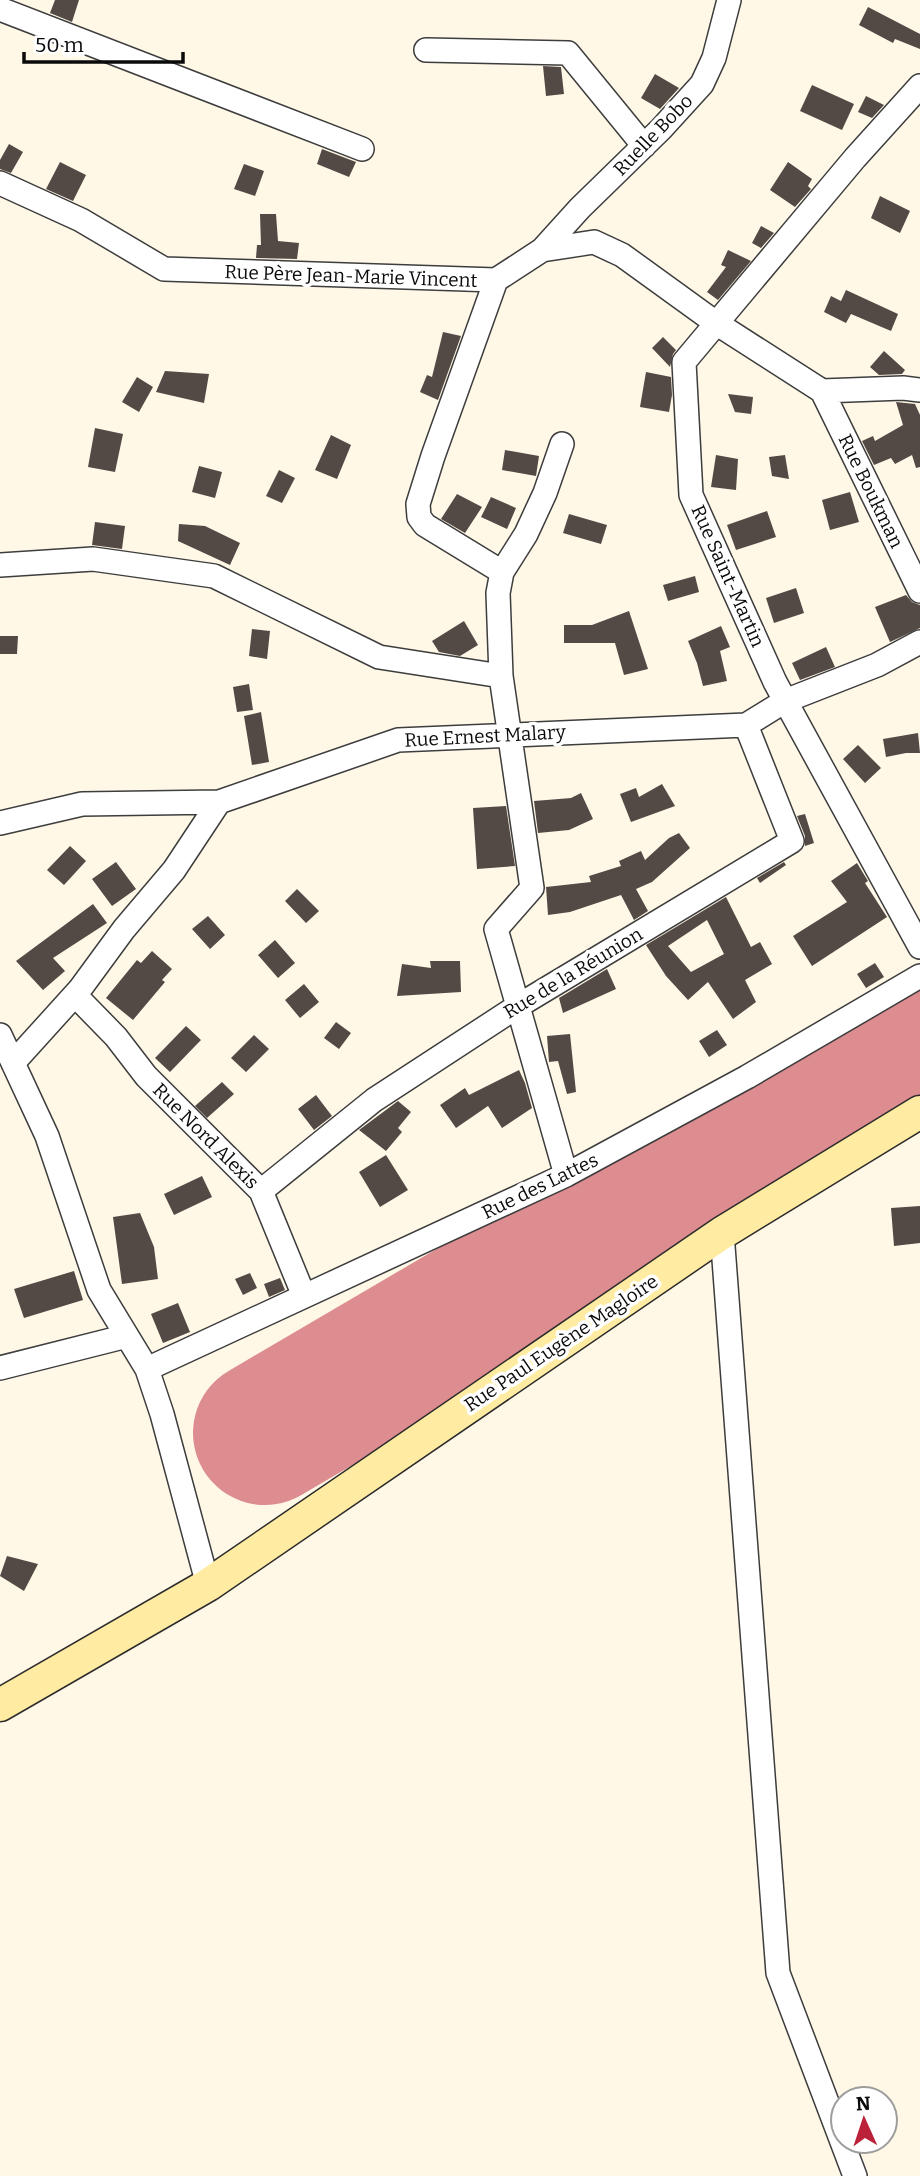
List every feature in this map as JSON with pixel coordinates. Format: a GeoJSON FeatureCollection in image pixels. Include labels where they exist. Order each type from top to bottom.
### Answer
{"type":"FeatureCollection","features":[{"type":"Feature","properties":{"kind":"main road","name":"Rue Paul Eugène Magloire"},"geometry":{"type":"LineString","coordinates":[[0,1704],[208,1585],[722,1233],[920,1112]]}},
{"type":"Feature","properties":{"kind":"street","name":"Ruelle Bobo"},"geometry":{"type":"LineString","coordinates":[[542,250],[702,85],[714,58],[729,0]]}},
{"type":"Feature","properties":{"kind":"street"},"geometry":{"type":"LineString","coordinates":[[0,9],[362,149]]}},
{"type":"Feature","properties":{"kind":"street"},"geometry":{"type":"LineString","coordinates":[[426,50],[568,53],[644,146]]}},
{"type":"Feature","properties":{"kind":"street","name":"Rue Saint-Martin"},"geometry":{"type":"LineString","coordinates":[[920,86],[855,158],[684,362],[691,495],[775,682],[920,947]]}},
{"type":"Feature","properties":{"kind":"street","name":"Rue Père Jean-Marie Vincent"},"geometry":{"type":"LineString","coordinates":[[0,183],[81,220],[164,270],[496,280],[542,250],[594,242],[622,255],[716,323],[822,391]]}},
{"type":"Feature","properties":{"kind":"street"},"geometry":{"type":"LineString","coordinates":[[496,280],[418,504],[419,517],[425,525],[502,572]]}},
{"type":"Feature","properties":{"kind":"street"},"geometry":{"type":"LineString","coordinates":[[822,391],[903,388],[920,390]]}},
{"type":"Feature","properties":{"kind":"street","name":"Rue Boukman"},"geometry":{"type":"LineString","coordinates":[[822,391],[920,591]]}},
{"type":"Feature","properties":{"kind":"street"},"geometry":{"type":"LineString","coordinates":[[562,444],[545,493],[526,534],[502,572],[498,593],[501,676],[532,888],[496,929],[566,1175]]}},
{"type":"Feature","properties":{"kind":"street"},"geometry":{"type":"LineString","coordinates":[[0,565],[93,559],[214,576],[379,657],[501,676]]}},
{"type":"Feature","properties":{"kind":"street","name":"Rue Ernest Malary"},"geometry":{"type":"LineString","coordinates":[[0,823],[82,804],[219,802],[398,740],[746,725],[785,701],[877,665],[920,642]]}},
{"type":"Feature","properties":{"kind":"street","name":"Rue de la Réunion"},"geometry":{"type":"LineString","coordinates":[[261,1191],[374,1100],[518,1006],[792,841],[746,725]]}},
{"type":"Feature","properties":{"kind":"street"},"geometry":{"type":"LineString","coordinates":[[13,1063],[75,995],[124,929],[174,870],[219,802]]}},
{"type":"Feature","properties":{"kind":"street","name":"Rue des Lattes"},"geometry":{"type":"LineString","coordinates":[[147,1369],[566,1175],[747,1077],[920,976]]}},
{"type":"Feature","properties":{"kind":"street","name":"Rue Nord Alexis"},"geometry":{"type":"LineString","coordinates":[[75,995],[116,1037],[146,1076],[261,1191],[304,1296]]}},
{"type":"Feature","properties":{"kind":"street"},"geometry":{"type":"LineString","coordinates":[[0,1035],[47,1136],[99,1290],[147,1369],[162,1414],[208,1585]]}},
{"type":"Feature","properties":{"kind":"street"},"geometry":{"type":"LineString","coordinates":[[722,1233],[778,1973],[855,2176]]}},
{"type":"Feature","properties":{"kind":"street"},"geometry":{"type":"LineString","coordinates":[[0,1368],[127,1336]]}},
{"type":"Feature","properties":{"kind":"building"},"geometry":{"type":"Polygon","coordinates":[[[55,0],[79,0],[72,22],[50,13],[55,0]]]}},
{"type":"Feature","properties":{"kind":"building"},"geometry":{"type":"Polygon","coordinates":[[[868,7],[920,34],[920,49],[895,39],[893,43],[859,25],[868,7]]]}},
{"type":"Feature","properties":{"kind":"building"},"geometry":{"type":"Polygon","coordinates":[[[543,66],[561,67],[564,94],[546,96],[543,66]]]}},
{"type":"Feature","properties":{"kind":"building"},"geometry":{"type":"Polygon","coordinates":[[[655,74],[679,88],[660,109],[641,98],[655,74]]]}},
{"type":"Feature","properties":{"kind":"building"},"geometry":{"type":"Polygon","coordinates":[[[812,85],[854,104],[842,130],[800,111],[812,85]]]}},
{"type":"Feature","properties":{"kind":"building"},"geometry":{"type":"Polygon","coordinates":[[[866,96],[884,105],[872,118],[858,112],[866,96]]]}},
{"type":"Feature","properties":{"kind":"building"},"geometry":{"type":"Polygon","coordinates":[[[9,144],[23,152],[11,173],[0,169],[0,160],[9,144]]]}},
{"type":"Feature","properties":{"kind":"building"},"geometry":{"type":"Polygon","coordinates":[[[322,149],[356,162],[349,177],[317,164],[322,149]]]}},
{"type":"Feature","properties":{"kind":"building"},"geometry":{"type":"Polygon","coordinates":[[[60,162],[86,175],[73,201],[46,189],[60,162]]]}},
{"type":"Feature","properties":{"kind":"building"},"geometry":{"type":"Polygon","coordinates":[[[788,162],[812,179],[808,186],[811,189],[795,207],[770,190],[788,162]]]}},
{"type":"Feature","properties":{"kind":"building"},"geometry":{"type":"Polygon","coordinates":[[[244,164],[264,171],[255,196],[234,189],[244,164]]]}},
{"type":"Feature","properties":{"kind":"building"},"geometry":{"type":"Polygon","coordinates":[[[880,196],[910,211],[900,233],[871,218],[880,196]]]}},
{"type":"Feature","properties":{"kind":"building"},"geometry":{"type":"Polygon","coordinates":[[[260,214],[276,214],[278,241],[299,243],[297,259],[256,258],[257,245],[261,245],[260,214]]]}},
{"type":"Feature","properties":{"kind":"building"},"geometry":{"type":"Polygon","coordinates":[[[761,226],[774,233],[761,248],[752,243],[761,226]]]}},
{"type":"Feature","properties":{"kind":"building"},"geometry":{"type":"Polygon","coordinates":[[[728,250],[751,261],[718,300],[707,292],[726,267],[721,265],[728,250]]]}},
{"type":"Feature","properties":{"kind":"building"},"geometry":{"type":"Polygon","coordinates":[[[846,290],[898,314],[891,331],[851,314],[846,323],[824,312],[831,296],[841,301],[846,290]]]}},
{"type":"Feature","properties":{"kind":"building"},"geometry":{"type":"Polygon","coordinates":[[[443,332],[461,336],[438,400],[420,392],[427,375],[432,377],[443,332]]]}},
{"type":"Feature","properties":{"kind":"building"},"geometry":{"type":"Polygon","coordinates":[[[663,337],[676,350],[670,367],[652,348],[663,337]]]}},
{"type":"Feature","properties":{"kind":"building"},"geometry":{"type":"Polygon","coordinates":[[[884,351],[905,370],[902,374],[879,375],[870,367],[884,351]]]}},
{"type":"Feature","properties":{"kind":"building"},"geometry":{"type":"Polygon","coordinates":[[[165,371],[209,374],[204,403],[156,392],[165,371]]]}},
{"type":"Feature","properties":{"kind":"building"},"geometry":{"type":"Polygon","coordinates":[[[646,372],[671,377],[669,412],[640,407],[646,372]]]}},
{"type":"Feature","properties":{"kind":"building"},"geometry":{"type":"Polygon","coordinates":[[[137,377],[153,387],[139,412],[122,402],[137,377]]]}},
{"type":"Feature","properties":{"kind":"building"},"geometry":{"type":"Polygon","coordinates":[[[728,394],[753,397],[751,414],[735,412],[728,394]]]}},
{"type":"Feature","properties":{"kind":"building"},"geometry":{"type":"Polygon","coordinates":[[[896,402],[915,404],[920,415],[920,467],[916,468],[912,455],[895,464],[891,458],[874,465],[862,441],[873,436],[875,441],[903,425],[896,402]]]}},
{"type":"Feature","properties":{"kind":"building"},"geometry":{"type":"Polygon","coordinates":[[[95,428],[123,434],[115,472],[88,467],[95,428]]]}},
{"type":"Feature","properties":{"kind":"building"},"geometry":{"type":"Polygon","coordinates":[[[331,435],[351,445],[337,479],[315,470],[331,435]]]}},
{"type":"Feature","properties":{"kind":"building"},"geometry":{"type":"Polygon","coordinates":[[[505,450],[539,456],[536,476],[502,470],[505,450]]]}},
{"type":"Feature","properties":{"kind":"building"},"geometry":{"type":"Polygon","coordinates":[[[716,455],[738,459],[736,490],[711,487],[716,455]]]}},
{"type":"Feature","properties":{"kind":"building"},"geometry":{"type":"Polygon","coordinates":[[[785,455],[789,479],[772,476],[769,457],[785,455]]]}},
{"type":"Feature","properties":{"kind":"building"},"geometry":{"type":"Polygon","coordinates":[[[199,466],[222,472],[215,498],[192,492],[199,466]]]}},
{"type":"Feature","properties":{"kind":"building"},"geometry":{"type":"Polygon","coordinates":[[[279,470],[295,478],[282,503],[266,496],[279,470]]]}},
{"type":"Feature","properties":{"kind":"building"},"geometry":{"type":"Polygon","coordinates":[[[850,492],[859,522],[830,530],[822,500],[850,492]]]}},
{"type":"Feature","properties":{"kind":"building"},"geometry":{"type":"Polygon","coordinates":[[[457,494],[482,507],[465,533],[441,519],[457,494]]]}},
{"type":"Feature","properties":{"kind":"building"},"geometry":{"type":"Polygon","coordinates":[[[491,497],[516,508],[507,529],[481,517],[491,497]]]}},
{"type":"Feature","properties":{"kind":"building"},"geometry":{"type":"Polygon","coordinates":[[[767,511],[776,537],[736,550],[727,525],[767,511]]]}},
{"type":"Feature","properties":{"kind":"building"},"geometry":{"type":"Polygon","coordinates":[[[569,514],[607,525],[601,544],[563,533],[569,514]]]}},
{"type":"Feature","properties":{"kind":"building"},"geometry":{"type":"Polygon","coordinates":[[[95,522],[125,526],[122,549],[92,545],[95,522]]]}},
{"type":"Feature","properties":{"kind":"building"},"geometry":{"type":"Polygon","coordinates":[[[179,524],[205,526],[240,543],[230,565],[178,541],[179,524]]]}},
{"type":"Feature","properties":{"kind":"building"},"geometry":{"type":"Polygon","coordinates":[[[695,576],[699,592],[668,601],[663,585],[695,576]]]}},
{"type":"Feature","properties":{"kind":"building"},"geometry":{"type":"Polygon","coordinates":[[[796,588],[804,613],[774,623],[766,598],[796,588]]]}},
{"type":"Feature","properties":{"kind":"building"},"geometry":{"type":"Polygon","coordinates":[[[906,595],[912,602],[920,605],[920,628],[890,642],[875,607],[906,595]]]}},
{"type":"Feature","properties":{"kind":"building"},"geometry":{"type":"Polygon","coordinates":[[[629,611],[648,669],[624,675],[615,643],[564,643],[564,625],[592,625],[629,611]]]}},
{"type":"Feature","properties":{"kind":"building"},"geometry":{"type":"Polygon","coordinates":[[[464,621],[478,645],[460,656],[439,652],[432,641],[464,621]]]}},
{"type":"Feature","properties":{"kind":"building"},"geometry":{"type":"Polygon","coordinates":[[[721,626],[730,647],[720,651],[727,681],[703,686],[688,641],[721,626]]]}},
{"type":"Feature","properties":{"kind":"building"},"geometry":{"type":"Polygon","coordinates":[[[252,629],[270,631],[267,659],[249,656],[252,629]]]}},
{"type":"Feature","properties":{"kind":"building"},"geometry":{"type":"Polygon","coordinates":[[[0,636],[18,636],[17,654],[0,654],[0,636]]]}},
{"type":"Feature","properties":{"kind":"building"},"geometry":{"type":"Polygon","coordinates":[[[826,647],[835,667],[800,680],[792,663],[826,647]]]}},
{"type":"Feature","properties":{"kind":"building"},"geometry":{"type":"Polygon","coordinates":[[[249,684],[253,710],[237,712],[233,687],[249,684]]]}},
{"type":"Feature","properties":{"kind":"building"},"geometry":{"type":"Polygon","coordinates":[[[261,712],[269,762],[252,765],[244,716],[261,712]]]}},
{"type":"Feature","properties":{"kind":"building"},"geometry":{"type":"Polygon","coordinates":[[[918,733],[920,753],[886,757],[883,739],[918,733]]]}},
{"type":"Feature","properties":{"kind":"building"},"geometry":{"type":"Polygon","coordinates":[[[858,745],[881,768],[865,783],[843,759],[858,745]]]}},
{"type":"Feature","properties":{"kind":"building"},"geometry":{"type":"Polygon","coordinates":[[[662,784],[675,806],[631,822],[620,794],[636,788],[639,797],[662,784]]]}},
{"type":"Feature","properties":{"kind":"building"},"geometry":{"type":"Polygon","coordinates":[[[581,793],[593,819],[569,830],[538,833],[534,801],[571,798],[581,793]]]}},
{"type":"Feature","properties":{"kind":"building"},"geometry":{"type":"Polygon","coordinates":[[[506,806],[515,866],[477,869],[473,808],[506,806]]]}},
{"type":"Feature","properties":{"kind":"building"},"geometry":{"type":"Polygon","coordinates":[[[805,814],[814,843],[805,846],[805,836],[797,816],[805,814]]]}},
{"type":"Feature","properties":{"kind":"building"},"geometry":{"type":"Polygon","coordinates":[[[679,833],[690,848],[652,882],[636,889],[648,911],[634,920],[621,895],[570,912],[548,915],[546,887],[591,882],[589,876],[621,866],[619,861],[641,851],[645,860],[669,838],[679,833]]]}},
{"type":"Feature","properties":{"kind":"building"},"geometry":{"type":"Polygon","coordinates":[[[70,846],[86,861],[64,885],[47,870],[70,846]]]}},
{"type":"Feature","properties":{"kind":"building"},"geometry":{"type":"Polygon","coordinates":[[[116,862],[136,889],[112,906],[92,879],[116,862]]]}},
{"type":"Feature","properties":{"kind":"building"},"geometry":{"type":"Polygon","coordinates":[[[784,862],[786,865],[760,883],[757,878],[784,862]]]}},
{"type":"Feature","properties":{"kind":"building"},"geometry":{"type":"Polygon","coordinates":[[[857,863],[868,881],[865,883],[887,917],[812,966],[793,936],[847,902],[831,881],[857,863]]]}},
{"type":"Feature","properties":{"kind":"building"},"geometry":{"type":"Polygon","coordinates":[[[297,889],[319,911],[306,923],[285,901],[297,889]]]}},
{"type":"Feature","properties":{"kind":"building"},"geometry":{"type":"Polygon","coordinates":[[[726,897],[751,947],[760,942],[772,964],[745,980],[756,1002],[733,1019],[708,982],[688,1000],[666,976],[646,945],[726,897]],[[707,920],[668,946],[691,972],[724,954],[707,920]]]}},
{"type":"Feature","properties":{"kind":"building"},"geometry":{"type":"Polygon","coordinates":[[[93,904],[107,923],[53,958],[65,971],[43,990],[16,961],[93,904]]]}},
{"type":"Feature","properties":{"kind":"building"},"geometry":{"type":"Polygon","coordinates":[[[208,916],[225,935],[210,949],[192,929],[208,916]]]}},
{"type":"Feature","properties":{"kind":"building"},"geometry":{"type":"Polygon","coordinates":[[[275,940],[295,963],[278,978],[258,955],[275,940]]]}},
{"type":"Feature","properties":{"kind":"building"},"geometry":{"type":"Polygon","coordinates":[[[152,951],[172,969],[162,980],[165,982],[133,1020],[106,998],[137,960],[141,963],[152,951]]]}},
{"type":"Feature","properties":{"kind":"building"},"geometry":{"type":"Polygon","coordinates":[[[430,961],[460,961],[461,992],[397,996],[402,964],[431,968],[430,961]]]}},
{"type":"Feature","properties":{"kind":"building"},"geometry":{"type":"Polygon","coordinates":[[[875,963],[884,977],[866,988],[857,974],[875,963]]]}},
{"type":"Feature","properties":{"kind":"building"},"geometry":{"type":"Polygon","coordinates":[[[607,969],[616,989],[563,1013],[559,998],[607,969]]]}},
{"type":"Feature","properties":{"kind":"building"},"geometry":{"type":"Polygon","coordinates":[[[304,984],[319,1002],[300,1018],[285,1000],[304,984]]]}},
{"type":"Feature","properties":{"kind":"building"},"geometry":{"type":"Polygon","coordinates":[[[336,1022],[351,1033],[339,1049],[324,1038],[336,1022]]]}},
{"type":"Feature","properties":{"kind":"building"},"geometry":{"type":"Polygon","coordinates":[[[186,1026],[201,1040],[170,1072],[155,1058],[186,1026]]]}},
{"type":"Feature","properties":{"kind":"building"},"geometry":{"type":"Polygon","coordinates":[[[717,1030],[727,1045],[709,1057],[699,1041],[717,1030]]]}},
{"type":"Feature","properties":{"kind":"building"},"geometry":{"type":"Polygon","coordinates":[[[570,1034],[576,1092],[567,1094],[558,1061],[549,1062],[547,1036],[570,1034]]]}},
{"type":"Feature","properties":{"kind":"building"},"geometry":{"type":"Polygon","coordinates":[[[254,1035],[269,1049],[246,1072],[231,1058],[254,1035]]]}},
{"type":"Feature","properties":{"kind":"building"},"geometry":{"type":"Polygon","coordinates":[[[519,1070],[532,1108],[502,1128],[488,1106],[456,1128],[440,1105],[465,1088],[469,1095],[519,1070]]]}},
{"type":"Feature","properties":{"kind":"building"},"geometry":{"type":"Polygon","coordinates":[[[222,1082],[234,1094],[207,1118],[195,1106],[222,1082]]]}},
{"type":"Feature","properties":{"kind":"building"},"geometry":{"type":"Polygon","coordinates":[[[316,1095],[332,1116],[314,1130],[298,1109],[316,1095]]]}},
{"type":"Feature","properties":{"kind":"building"},"geometry":{"type":"Polygon","coordinates":[[[398,1101],[411,1112],[398,1128],[402,1132],[386,1151],[359,1130],[398,1101]]]}},
{"type":"Feature","properties":{"kind":"building"},"geometry":{"type":"Polygon","coordinates":[[[386,1155],[408,1190],[380,1207],[359,1172],[386,1155]]]}},
{"type":"Feature","properties":{"kind":"building"},"geometry":{"type":"Polygon","coordinates":[[[202,1176],[212,1197],[174,1215],[164,1194],[202,1176]]]}},
{"type":"Feature","properties":{"kind":"building"},"geometry":{"type":"Polygon","coordinates":[[[920,1206],[920,1243],[894,1246],[891,1208],[920,1206]]]}},
{"type":"Feature","properties":{"kind":"building"},"geometry":{"type":"Polygon","coordinates":[[[140,1213],[154,1247],[158,1279],[122,1284],[113,1217],[140,1213]]]}},
{"type":"Feature","properties":{"kind":"building"},"geometry":{"type":"Polygon","coordinates":[[[74,1271],[83,1300],[24,1318],[14,1289],[74,1271]]]}},
{"type":"Feature","properties":{"kind":"building"},"geometry":{"type":"Polygon","coordinates":[[[250,1273],[257,1288],[243,1295],[235,1279],[250,1273]]]}},
{"type":"Feature","properties":{"kind":"building"},"geometry":{"type":"Polygon","coordinates":[[[280,1278],[285,1290],[269,1297],[264,1284],[280,1278]]]}},
{"type":"Feature","properties":{"kind":"building"},"geometry":{"type":"Polygon","coordinates":[[[178,1303],[190,1332],[163,1343],[151,1314],[178,1303]]]}},
{"type":"Feature","properties":{"kind":"building"},"geometry":{"type":"Polygon","coordinates":[[[7,1556],[38,1564],[24,1591],[0,1576],[7,1556]]]}},
{"type":"Feature","properties":{"kind":"runway"},"geometry":{"type":"LineString","coordinates":[[265,1433],[920,1049]]}}]}
